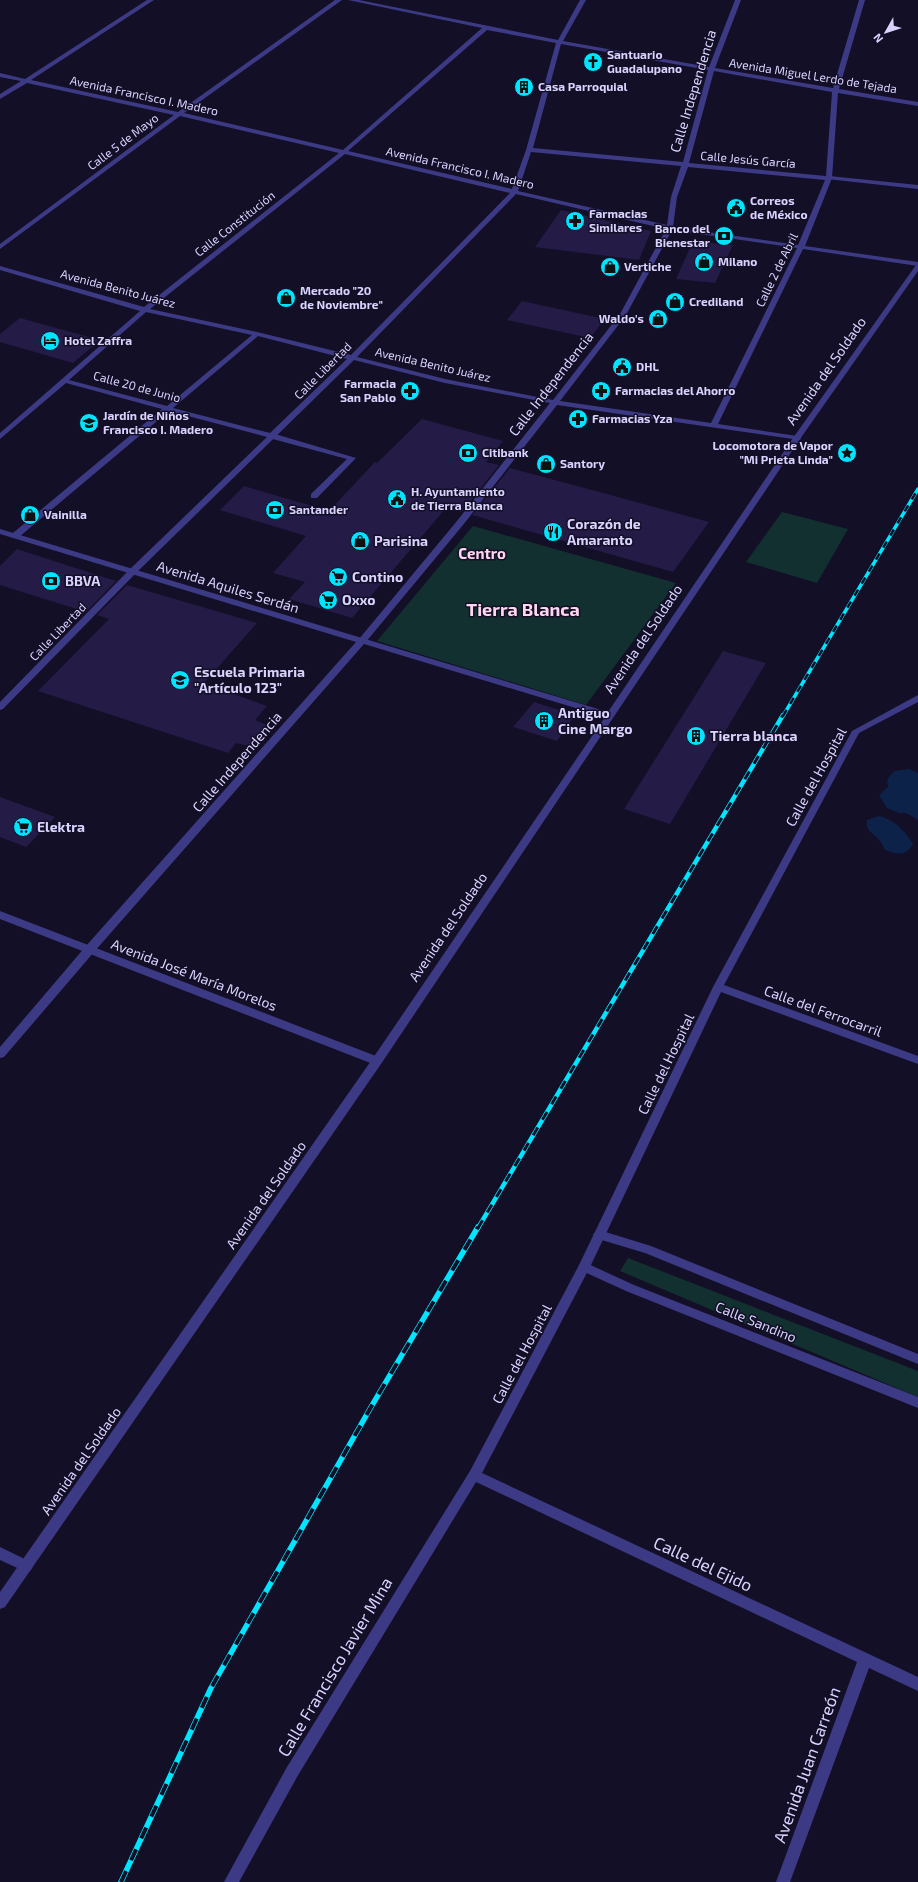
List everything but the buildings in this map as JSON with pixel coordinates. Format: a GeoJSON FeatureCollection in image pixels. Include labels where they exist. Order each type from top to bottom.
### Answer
{"type":"FeatureCollection","features":[{"type":"Feature","properties":{"kind":"street"},"geometry":{"type":"LineString","coordinates":[[0,97],[151,0]]}},
{"type":"Feature","properties":{"kind":"street","name":"Calle 5 de Mayo"},"geometry":{"type":"LineString","coordinates":[[0,247],[179,114],[339,0]]}},
{"type":"Feature","properties":{"kind":"street","name":"Avenida Miguel Lerdo de Tejada"},"geometry":{"type":"LineString","coordinates":[[351,0],[485,28],[711,70],[918,104]]}},
{"type":"Feature","properties":{"kind":"street","name":"Calle Libertad"},"geometry":{"type":"LineString","coordinates":[[0,708],[132,572],[352,358],[515,191],[529,150],[559,42],[583,0]]}},
{"type":"Feature","properties":{"kind":"street","name":"Calle Independencia"},"geometry":{"type":"LineString","coordinates":[[0,1054],[90,949],[362,641],[460,523],[623,315],[670,228],[674,197],[685,165],[711,70],[738,0]]}},
{"type":"Feature","properties":{"kind":"street","name":"Calle 2 de Abril"},"geometry":{"type":"LineString","coordinates":[[713,426],[801,246],[829,178],[835,91],[862,0]]}},
{"type":"Feature","properties":{"kind":"street","name":"Calle Constitución"},"geometry":{"type":"LineString","coordinates":[[0,437],[145,310],[343,153],[485,28]]}},
{"type":"Feature","properties":{"kind":"street","name":"Avenida Francisco I. Madero"},"geometry":{"type":"LineString","coordinates":[[0,76],[179,114],[670,228],[801,246],[918,265]]}},
{"type":"Feature","properties":{"kind":"street","name":"Calle Jesús García"},"geometry":{"type":"LineString","coordinates":[[529,150],[918,187]]}},
{"type":"Feature","properties":{"kind":"street","name":"Avenida del Soldado"},"geometry":{"type":"LineString","coordinates":[[0,1603],[377,1061],[797,438],[918,265]]}},
{"type":"Feature","properties":{"kind":"street","name":"Avenida Benito Juárez"},"geometry":{"type":"LineString","coordinates":[[0,268],[145,310],[257,334],[445,382],[554,402],[797,438]]}},
{"type":"Feature","properties":{"kind":"street"},"geometry":{"type":"LineString","coordinates":[[16,535],[257,334]]}},
{"type":"Feature","properties":{"kind":"street","name":"Calle 20 de Junio"},"geometry":{"type":"LineString","coordinates":[[65,381],[352,458],[314,496]]}},
{"type":"Feature","properties":{"kind":"street","name":"Avenida Aquiles Serdán"},"geometry":{"type":"LineString","coordinates":[[0,531],[610,715]]}},
{"type":"Feature","properties":{"kind":"street","name":"Calle del Hospital"},"geometry":{"type":"LineString","coordinates":[[474,1474],[584,1267],[718,987],[856,731],[918,698]]}},
{"type":"Feature","properties":{"kind":"street","name":"Avenida José María Morelos"},"geometry":{"type":"LineString","coordinates":[[0,915],[377,1061]]}},
{"type":"Feature","properties":{"kind":"street","name":"Calle del Ferrocarril"},"geometry":{"type":"LineString","coordinates":[[718,987],[918,1060]]}},
{"type":"Feature","properties":{"kind":"street","name":"Calle Sandino"},"geometry":{"type":"LineString","coordinates":[[599,1235],[647,1249],[918,1360]]}},
{"type":"Feature","properties":{"kind":"street","name":"Calle Sandino"},"geometry":{"type":"LineString","coordinates":[[584,1267],[630,1288],[918,1403]]}},
{"type":"Feature","properties":{"kind":"street","name":"Calle del Ejido"},"geometry":{"type":"LineString","coordinates":[[474,1474],[918,1684]]}},
{"type":"Feature","properties":{"kind":"street","name":"Calle Francisco Javier Mina"},"geometry":{"type":"LineString","coordinates":[[231,1882],[292,1772],[474,1474]]}},
{"type":"Feature","properties":{"kind":"street"},"geometry":{"type":"LineString","coordinates":[[0,1553],[26,1566]]}},
{"type":"Feature","properties":{"kind":"street","name":"Avenida Juan Carreón"},"geometry":{"type":"LineString","coordinates":[[783,1882],[865,1660]]}},
{"type":"Feature","properties":{"kind":"green space"},"geometry":{"type":"Polygon","coordinates":[[[782,512],[848,529],[817,583],[746,562],[782,512]]]}},
{"type":"Feature","properties":{"kind":"green space"},"geometry":{"type":"Polygon","coordinates":[[[473,526],[676,583],[586,705],[377,641],[473,526]]]}},
{"type":"Feature","properties":{"kind":"green space"},"geometry":{"type":"Polygon","coordinates":[[[628,1258],[918,1371],[918,1397],[620,1271],[628,1258]]]}},
{"type":"Feature","properties":{"kind":"water"},"geometry":{"type":"Polygon","coordinates":[[[909,769],[918,773],[918,820],[906,813],[899,813],[887,808],[879,795],[888,787],[887,780],[894,771],[909,769]]]}},
{"type":"Feature","properties":{"kind":"water"},"geometry":{"type":"Polygon","coordinates":[[[879,816],[890,820],[899,826],[913,844],[907,851],[900,854],[892,853],[884,849],[879,840],[870,832],[867,825],[867,820],[879,816]]]}},
{"type":"Feature","properties":{"kind":"railway"},"geometry":{"type":"LineString","coordinates":[[783,716],[918,489]]}},
{"type":"Feature","properties":{"kind":"railway"},"geometry":{"type":"LineString","coordinates":[[478,1228],[783,715]]}},
{"type":"Feature","properties":{"kind":"railway"},"geometry":{"type":"LineString","coordinates":[[121,1882],[211,1688],[371,1407],[478,1227]]}},
{"type":"Feature","properties":{"kind":"place","name":"Santuario Guadalupano"},"geometry":{"type":"Point","coordinates":[593,62]}},
{"type":"Feature","properties":{"kind":"place","name":"Casa Parroquial"},"geometry":{"type":"Point","coordinates":[524,87]}},
{"type":"Feature","properties":{"kind":"place","name":"Correos de México"},"geometry":{"type":"Point","coordinates":[736,208]}},
{"type":"Feature","properties":{"kind":"place","name":"Farmacias Similares"},"geometry":{"type":"Point","coordinates":[575,221]}},
{"type":"Feature","properties":{"kind":"place","name":"Banco del Bienestar"},"geometry":{"type":"Point","coordinates":[724,236]}},
{"type":"Feature","properties":{"kind":"place","name":"Milano"},"geometry":{"type":"Point","coordinates":[704,262]}},
{"type":"Feature","properties":{"kind":"place","name":"Vertiche"},"geometry":{"type":"Point","coordinates":[610,267]}},
{"type":"Feature","properties":{"kind":"place","name":"Mercado \"20 de Noviembre\""},"geometry":{"type":"Point","coordinates":[286,298]}},
{"type":"Feature","properties":{"kind":"place","name":"Crediland"},"geometry":{"type":"Point","coordinates":[675,302]}},
{"type":"Feature","properties":{"kind":"place","name":"Waldo's"},"geometry":{"type":"Point","coordinates":[658,319]}},
{"type":"Feature","properties":{"kind":"place","name":"Hotel Zaffra"},"geometry":{"type":"Point","coordinates":[50,341]}},
{"type":"Feature","properties":{"kind":"place","name":"DHL"},"geometry":{"type":"Point","coordinates":[622,367]}},
{"type":"Feature","properties":{"kind":"place","name":"Farmacia San Pablo"},"geometry":{"type":"Point","coordinates":[410,391]}},
{"type":"Feature","properties":{"kind":"place","name":"Farmacias del Ahorro"},"geometry":{"type":"Point","coordinates":[601,391]}},
{"type":"Feature","properties":{"kind":"place","name":"Farmacias Yza"},"geometry":{"type":"Point","coordinates":[578,419]}},
{"type":"Feature","properties":{"kind":"place","name":"Jardín de Niños Francisco I. Madero"},"geometry":{"type":"Point","coordinates":[89,423]}},
{"type":"Feature","properties":{"kind":"place","name":"Citibank"},"geometry":{"type":"Point","coordinates":[468,453]}},
{"type":"Feature","properties":{"kind":"place","name":"Locomotora de Vapor \"Mi Prieta Linda\""},"geometry":{"type":"Point","coordinates":[847,453]}},
{"type":"Feature","properties":{"kind":"place","name":"Santory"},"geometry":{"type":"Point","coordinates":[546,464]}},
{"type":"Feature","properties":{"kind":"place","name":"H. Ayuntamiento de Tierra Blanca"},"geometry":{"type":"Point","coordinates":[397,499]}},
{"type":"Feature","properties":{"kind":"place","name":"Santander"},"geometry":{"type":"Point","coordinates":[275,510]}},
{"type":"Feature","properties":{"kind":"place","name":"Vainilla"},"geometry":{"type":"Point","coordinates":[30,515]}},
{"type":"Feature","properties":{"kind":"place","name":"Corazón de Amaranto"},"geometry":{"type":"Point","coordinates":[553,532]}},
{"type":"Feature","properties":{"kind":"place","name":"Parisina"},"geometry":{"type":"Point","coordinates":[360,541]}},
{"type":"Feature","properties":{"kind":"place","name":"Contino"},"geometry":{"type":"Point","coordinates":[338,577]}},
{"type":"Feature","properties":{"kind":"place","name":"BBVA"},"geometry":{"type":"Point","coordinates":[51,581]}},
{"type":"Feature","properties":{"kind":"place","name":"Oxxo"},"geometry":{"type":"Point","coordinates":[328,600]}},
{"type":"Feature","properties":{"kind":"place","name":"Escuela Primaria \"Artículo 123\""},"geometry":{"type":"Point","coordinates":[180,680]}},
{"type":"Feature","properties":{"kind":"place","name":"Antiguo Cine Margo"},"geometry":{"type":"Point","coordinates":[544,721]}},
{"type":"Feature","properties":{"kind":"place","name":"Tierra blanca"},"geometry":{"type":"Point","coordinates":[696,736]}},
{"type":"Feature","properties":{"kind":"place","name":"Elektra"},"geometry":{"type":"Point","coordinates":[23,827]}},
{"type":"Feature","properties":{"kind":"district","name":"Centro"},"geometry":{"type":"Point","coordinates":[482,554]}},
{"type":"Feature","properties":{"kind":"district","name":"Tierra Blanca"},"geometry":{"type":"Point","coordinates":[523,610]}}]}
